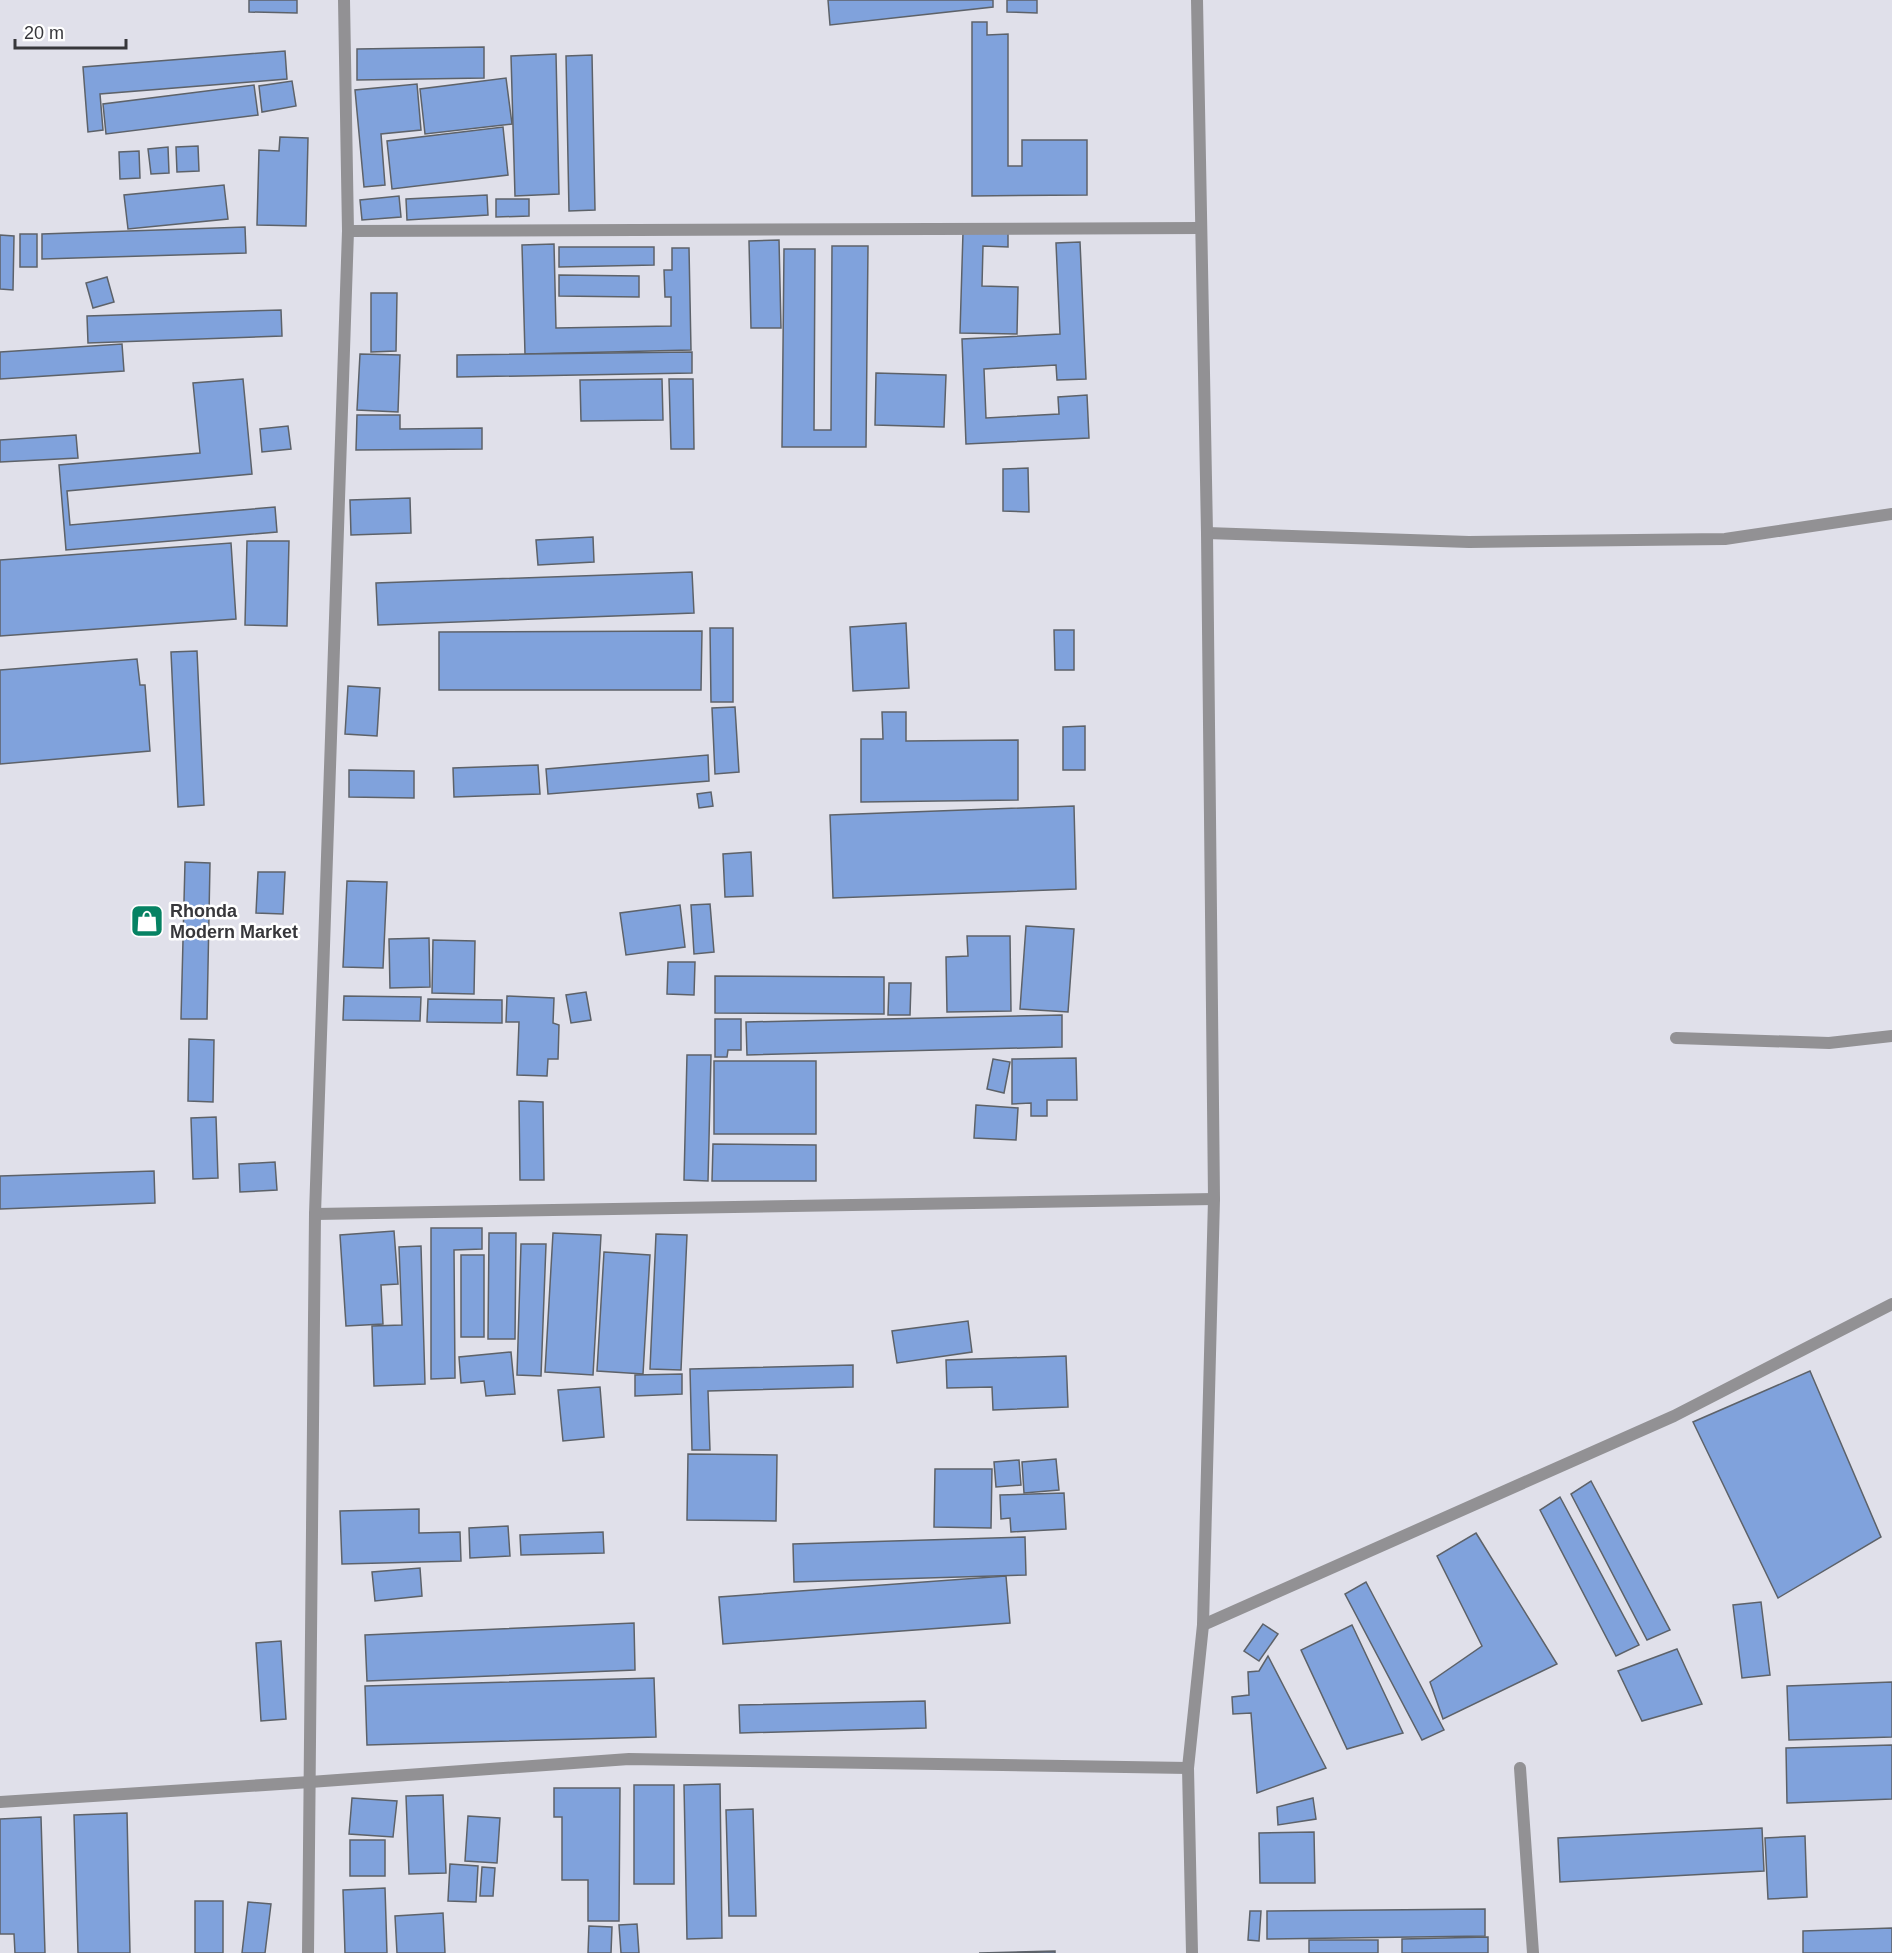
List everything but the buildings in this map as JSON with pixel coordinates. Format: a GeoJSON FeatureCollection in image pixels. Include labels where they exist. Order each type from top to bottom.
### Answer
{"type":"FeatureCollection","features":[{"type":"Feature","properties":{"kind":"street"},"geometry":{"type":"LineString","coordinates":[[308,1953],[315,1214],[348,231],[344,0]]}},
{"type":"Feature","properties":{"kind":"street"},"geometry":{"type":"LineString","coordinates":[[1192,1953],[1188,1768],[1203,1625],[1214,1199],[1207,533],[1197,0]]}},
{"type":"Feature","properties":{"kind":"street"},"geometry":{"type":"LineString","coordinates":[[348,231],[1201,228]]}},
{"type":"Feature","properties":{"kind":"street"},"geometry":{"type":"LineString","coordinates":[[1207,533],[1469,542],[1725,539],[1892,514]]}},
{"type":"Feature","properties":{"kind":"street"},"geometry":{"type":"LineString","coordinates":[[1676,1038],[1829,1043],[1892,1036]]}},
{"type":"Feature","properties":{"kind":"street"},"geometry":{"type":"LineString","coordinates":[[315,1214],[1214,1199]]}},
{"type":"Feature","properties":{"kind":"street"},"geometry":{"type":"LineString","coordinates":[[1203,1625],[1674,1416],[1892,1304]]}},
{"type":"Feature","properties":{"kind":"street"},"geometry":{"type":"LineString","coordinates":[[0,1802],[630,1759],[1188,1768]]}},
{"type":"Feature","properties":{"kind":"street"},"geometry":{"type":"LineString","coordinates":[[1520,1768],[1533,1953]]}},
{"type":"Feature","properties":{"kind":"place","name":"Rhonda Modern Market"},"geometry":{"type":"Point","coordinates":[147,921]}}]}
